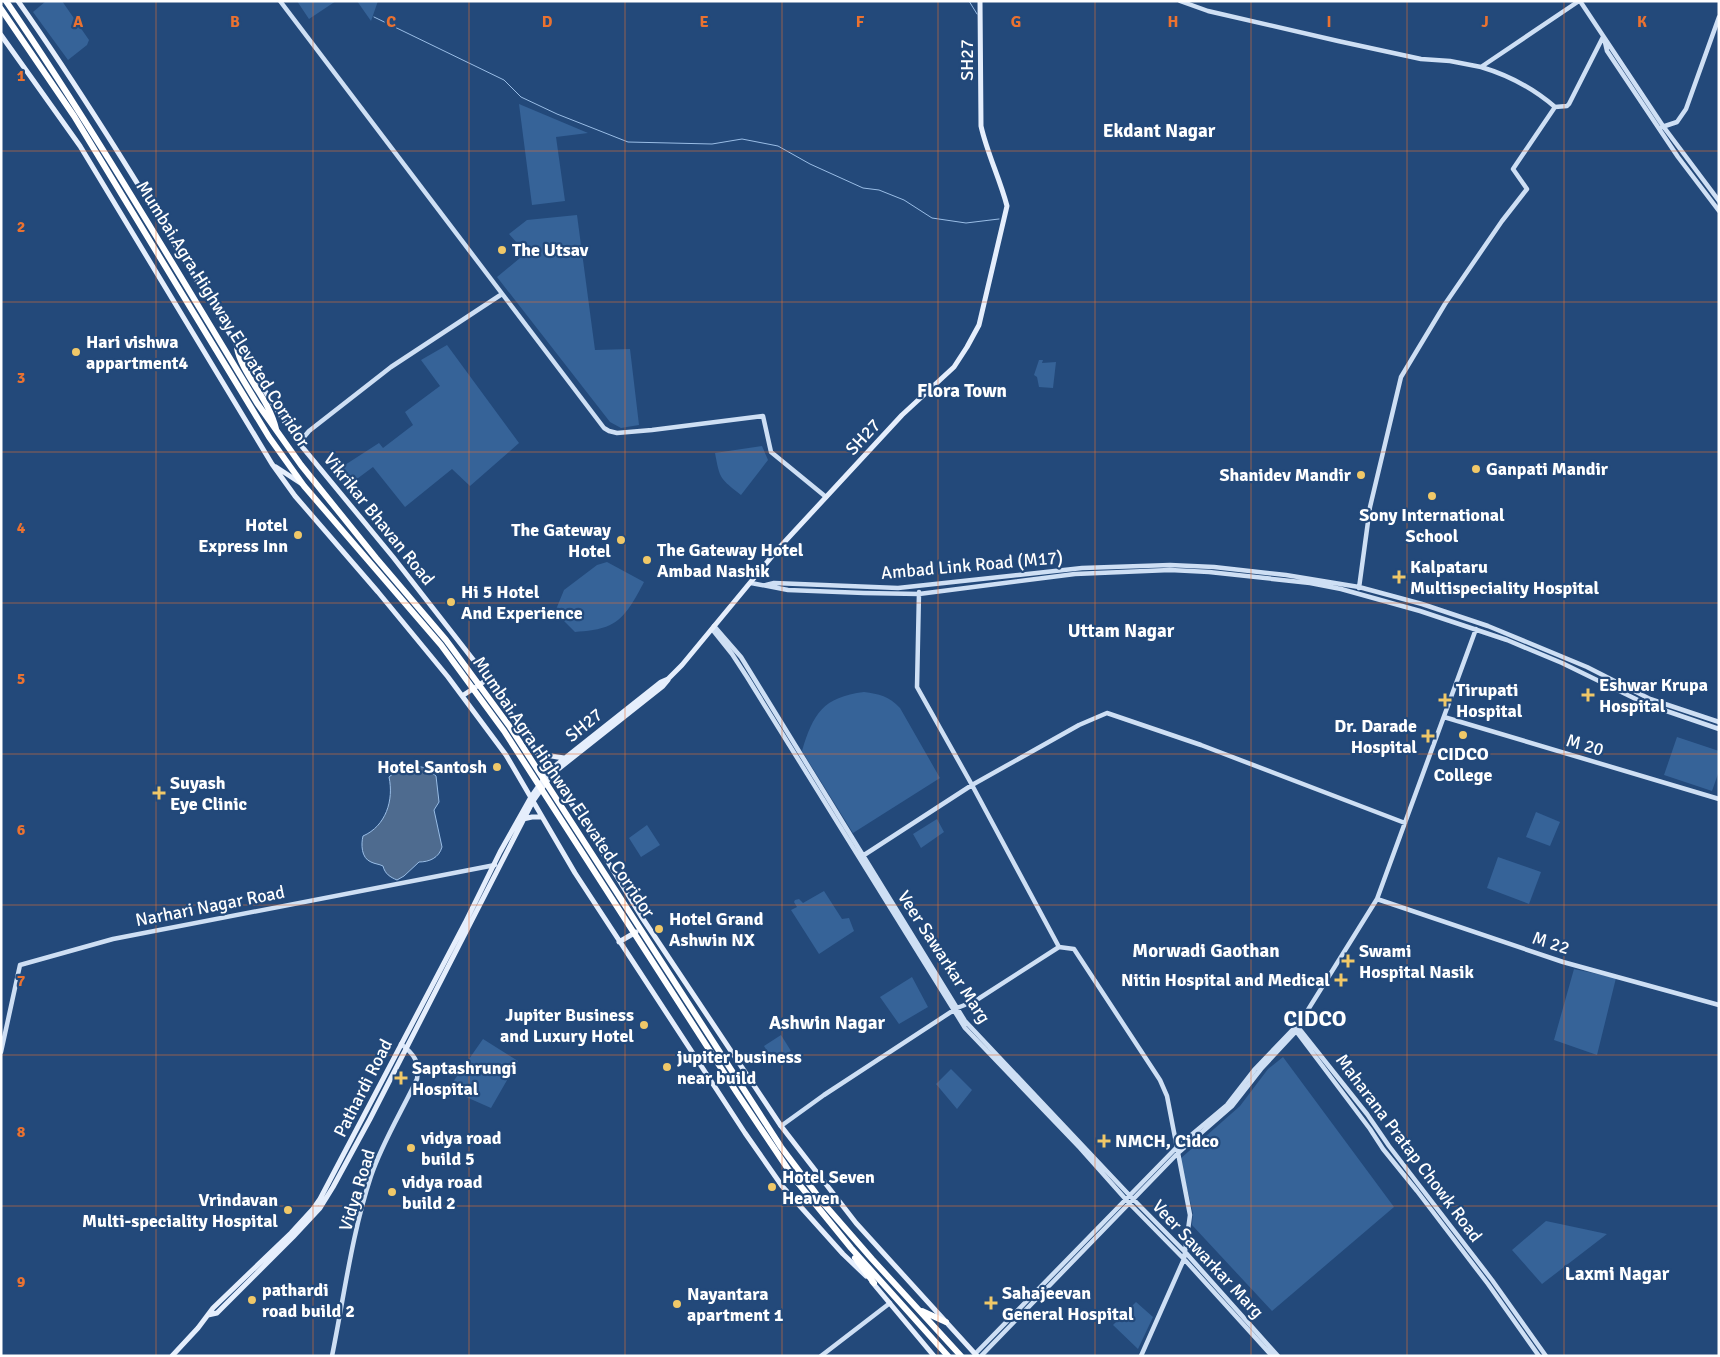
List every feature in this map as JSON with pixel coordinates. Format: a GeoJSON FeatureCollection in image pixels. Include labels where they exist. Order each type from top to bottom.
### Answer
{"type":"FeatureCollection","features":[{"type":"Feature","properties":{"kind":"highway","name":"Mumbai Agra Highway Elevated Corridor"},"geometry":{"type":"LineString","coordinates":[[6,1],[34,42],[121,192],[268,437],[304,486],[441,645],[504,731],[737,1093],[794,1178],[851,1248],[948,1356]]}},
{"type":"Feature","properties":{"kind":"highway","name":"Mumbai Agra Highway Elevated Corridor"},"geometry":{"type":"LineString","coordinates":[[1,9],[82,124],[277,434],[376,558],[446,640],[510,726],[781,1147],[824,1204],[961,1356]]}},
{"type":"Feature","properties":{"kind":"highway"},"geometry":{"type":"LineString","coordinates":[[237,348],[239,358],[274,417],[277,434]]}},
{"type":"Feature","properties":{"kind":"highway"},"geometry":{"type":"LineString","coordinates":[[851,1248],[852,1254],[874,1283]]}},
{"type":"Feature","properties":{"kind":"highway"},"geometry":{"type":"LineString","coordinates":[[919,1309],[946,1322]]}},
{"type":"Feature","properties":{"kind":"main road","name":"Vikrikar Bhavan Road"},"geometry":{"type":"LineString","coordinates":[[18,1],[60,61],[105,131],[237,348],[299,443],[394,557],[488,679],[583,821],[647,925],[781,1126],[856,1222],[976,1355]]}},
{"type":"Feature","properties":{"kind":"main road","name":"SH27"},"geometry":{"type":"LineString","coordinates":[[532,799],[551,772],[564,758],[660,682],[668,679],[778,549],[902,415],[954,367],[967,347],[978,325],[1007,206],[981,126],[980,1]]}},
{"type":"Feature","properties":{"kind":"main road"},"geometry":{"type":"LineString","coordinates":[[1,35],[80,146],[272,464],[295,496],[378,592],[462,696],[506,755],[575,873],[619,942],[782,1186],[844,1254],[874,1283],[934,1356]]}},
{"type":"Feature","properties":{"kind":"main road"},"geometry":{"type":"LineString","coordinates":[[272,464],[304,486]]}},
{"type":"Feature","properties":{"kind":"main road"},"geometry":{"type":"LineString","coordinates":[[462,696],[488,679]]}},
{"type":"Feature","properties":{"kind":"main road"},"geometry":{"type":"LineString","coordinates":[[551,772],[663,686],[668,679]]}},
{"type":"Feature","properties":{"kind":"main road"},"geometry":{"type":"LineString","coordinates":[[538,754],[564,758]]}},
{"type":"Feature","properties":{"kind":"main road"},"geometry":{"type":"LineString","coordinates":[[208,1316],[214,1315],[223,1307],[288,1242],[320,1208],[334,1187],[406,1048],[496,865],[523,819],[532,799]]}},
{"type":"Feature","properties":{"kind":"main road","name":"Pathardi Road"},"geometry":{"type":"LineString","coordinates":[[172,1356],[213,1308],[313,1209],[330,1182],[401,1044],[532,799]]}},
{"type":"Feature","properties":{"kind":"main road"},"geometry":{"type":"LineString","coordinates":[[523,819],[532,816],[542,817]]}},
{"type":"Feature","properties":{"kind":"main road"},"geometry":{"type":"LineString","coordinates":[[619,942],[647,925]]}},
{"type":"Feature","properties":{"kind":"street"},"geometry":{"type":"LineString","coordinates":[[280,1],[604,428],[617,433],[763,416],[771,452],[826,497]]}},
{"type":"Feature","properties":{"kind":"street"},"geometry":{"type":"LineString","coordinates":[[1180,1],[1208,11],[1347,43],[1420,59],[1450,61],[1481,67],[1506,76],[1539,95],[1555,108]]}},
{"type":"Feature","properties":{"kind":"street"},"geometry":{"type":"LineString","coordinates":[[1481,67],[1580,1],[1663,126],[1719,201]]}},
{"type":"Feature","properties":{"kind":"street"},"geometry":{"type":"LineString","coordinates":[[1658,129],[1676,122],[1686,108],[1719,17]]}},
{"type":"Feature","properties":{"kind":"street"},"geometry":{"type":"LineString","coordinates":[[1358,594],[1370,507],[1401,377],[1445,304],[1502,221],[1527,189],[1513,170],[1555,108],[1570,104],[1604,37]]}},
{"type":"Feature","properties":{"kind":"street"},"geometry":{"type":"LineString","coordinates":[[1604,37],[1607,51],[1658,129],[1719,211]]}},
{"type":"Feature","properties":{"kind":"street"},"geometry":{"type":"LineString","coordinates":[[299,443],[309,431],[391,367],[502,294]]}},
{"type":"Feature","properties":{"kind":"street","name":"Ambad Link Road (M17)"},"geometry":{"type":"LineString","coordinates":[[765,586],[774,583],[898,588],[1101,567],[1170,565],[1286,574],[1359,588],[1422,604],[1504,631],[1587,666],[1650,699],[1719,722]]}},
{"type":"Feature","properties":{"kind":"street"},"geometry":{"type":"LineString","coordinates":[[1101,567],[1102,573]]}},
{"type":"Feature","properties":{"kind":"street","name":"Ambad Link Road (M17)"},"geometry":{"type":"LineString","coordinates":[[765,586],[788,590],[864,594],[918,594],[1068,575],[1170,570],[1209,572],[1310,583],[1420,611],[1507,640],[1550,658],[1650,706],[1719,729]]}},
{"type":"Feature","properties":{"kind":"street"},"geometry":{"type":"LineString","coordinates":[[751,583],[765,586]]}},
{"type":"Feature","properties":{"kind":"street"},"geometry":{"type":"LineString","coordinates":[[919,585],[917,687],[1059,947]]}},
{"type":"Feature","properties":{"kind":"street"},"geometry":{"type":"LineString","coordinates":[[981,1356],[1178,1153],[1232,1106],[1297,1028],[1377,899],[1478,623]]}},
{"type":"Feature","properties":{"kind":"street","name":"Veer Sawarkar Marg"},"geometry":{"type":"LineString","coordinates":[[713,628],[732,654],[862,856],[955,1009],[1127,1197],[1186,1253],[1278,1356]]}},
{"type":"Feature","properties":{"kind":"street"},"geometry":{"type":"LineString","coordinates":[[862,856],[972,785],[1079,725],[1107,713],[1200,745],[1405,823]]}},
{"type":"Feature","properties":{"kind":"street","name":"M 20"},"geometry":{"type":"LineString","coordinates":[[1444,717],[1719,799]]}},
{"type":"Feature","properties":{"kind":"street","name":"Narhari Nagar Road"},"geometry":{"type":"LineString","coordinates":[[1,1052],[20,966],[113,939],[496,865]]}},
{"type":"Feature","properties":{"kind":"street","name":"M 22"},"geometry":{"type":"LineString","coordinates":[[1377,899],[1563,962],[1719,1005]]}},
{"type":"Feature","properties":{"kind":"street"},"geometry":{"type":"LineString","coordinates":[[781,1126],[824,1095],[955,1009],[975,1001],[1059,947],[1074,949],[1160,1080],[1167,1096],[1190,1215],[1184,1259],[1141,1356]]}},
{"type":"Feature","properties":{"kind":"street"},"geometry":{"type":"LineString","coordinates":[[976,1355],[1177,1147],[1227,1105],[1255,1068],[1297,1028]]}},
{"type":"Feature","properties":{"kind":"street","name":"Maharana Pratap Chowk Road"},"geometry":{"type":"LineString","coordinates":[[1297,1028],[1383,1149],[1417,1190],[1540,1356]]}},
{"type":"Feature","properties":{"kind":"street","name":"Maharana Pratap Chowk Road"},"geometry":{"type":"LineString","coordinates":[[1297,1028],[1492,1280],[1546,1356]]}},
{"type":"Feature","properties":{"kind":"street","name":"Vidya Road"},"geometry":{"type":"LineString","coordinates":[[332,1356],[369,1183],[380,1155],[417,1079],[417,1061],[413,1054],[401,1044]]}},
{"type":"Feature","properties":{"kind":"street","name":"Veer Sawarkar Marg"},"geometry":{"type":"LineString","coordinates":[[1131,1201],[1272,1356]]}},
{"type":"Feature","properties":{"kind":"street"},"geometry":{"type":"LineString","coordinates":[[820,1356],[890,1303]]}},
{"type":"Feature","properties":{"kind":"shaded area"},"geometry":{"type":"Polygon","coordinates":[[[46,1],[62,1],[89,40],[87,45],[68,60],[33,12],[46,1]]]}},
{"type":"Feature","properties":{"kind":"shaded area"},"geometry":{"type":"Polygon","coordinates":[[[297,1],[336,1],[309,19],[297,1]]]}},
{"type":"Feature","properties":{"kind":"shaded area"},"geometry":{"type":"Polygon","coordinates":[[[357,1],[378,1],[371,21],[357,1]]]}},
{"type":"Feature","properties":{"kind":"shaded area"},"geometry":{"type":"Polygon","coordinates":[[[519,104],[588,133],[556,137],[565,201],[532,205],[519,104]]]}},
{"type":"Feature","properties":{"kind":"shaded area"},"geometry":{"type":"Polygon","coordinates":[[[577,215],[595,350],[630,349],[639,425],[621,428],[610,422],[497,277],[526,253],[509,234],[527,220],[577,215]]]}},
{"type":"Feature","properties":{"kind":"shaded area"},"geometry":{"type":"Polygon","coordinates":[[[447,345],[519,443],[470,486],[452,469],[405,507],[373,467],[346,487],[334,472],[379,443],[383,448],[413,425],[405,412],[440,386],[421,360],[447,345]]]}},
{"type":"Feature","properties":{"kind":"shaded area"},"geometry":{"type":"Polygon","coordinates":[[[1039,360],[1043,360],[1042,363],[1056,362],[1053,388],[1039,387],[1037,377],[1034,375],[1039,360]]]}},
{"type":"Feature","properties":{"kind":"shaded area"},"geometry":{"type":"Polygon","coordinates":[[[762,446],[768,460],[741,495],[722,478],[715,453],[762,446]]]}},
{"type":"Feature","properties":{"kind":"shaded area"},"geometry":{"type":"Polygon","coordinates":[[[607,562],[644,582],[630,606],[616,622],[602,628],[575,632],[555,612],[564,590],[597,565],[607,562]]]}},
{"type":"Feature","properties":{"kind":"shaded area"},"geometry":{"type":"Polygon","coordinates":[[[864,692],[884,696],[900,708],[940,778],[853,833],[802,751],[816,717],[829,703],[850,694],[864,692]]]}},
{"type":"Feature","properties":{"kind":"shaded area"},"geometry":{"type":"Polygon","coordinates":[[[1677,737],[1719,751],[1719,771],[1712,791],[1664,775],[1677,737]]]}},
{"type":"Feature","properties":{"kind":"shaded area"},"geometry":{"type":"Polygon","coordinates":[[[412,765],[426,768],[436,776],[439,802],[434,810],[442,847],[436,857],[419,862],[397,880],[388,875],[383,866],[371,862],[365,857],[362,850],[362,839],[383,819],[389,803],[389,777],[400,768],[412,765]]]}},
{"type":"Feature","properties":{"kind":"shaded area"},"geometry":{"type":"Polygon","coordinates":[[[1536,812],[1560,822],[1550,846],[1526,837],[1536,812]]]}},
{"type":"Feature","properties":{"kind":"shaded area"},"geometry":{"type":"Polygon","coordinates":[[[937,819],[944,832],[921,848],[913,834],[937,819]]]}},
{"type":"Feature","properties":{"kind":"shaded area"},"geometry":{"type":"Polygon","coordinates":[[[647,825],[660,845],[641,857],[629,838],[647,825]]]}},
{"type":"Feature","properties":{"kind":"shaded area"},"geometry":{"type":"Polygon","coordinates":[[[1498,857],[1541,872],[1529,904],[1487,888],[1498,857]]]}},
{"type":"Feature","properties":{"kind":"shaded area"},"geometry":{"type":"Polygon","coordinates":[[[824,891],[842,919],[849,918],[854,931],[819,954],[791,910],[797,907],[794,902],[795,900],[799,899],[803,903],[824,891]]]}},
{"type":"Feature","properties":{"kind":"shaded area"},"geometry":{"type":"Polygon","coordinates":[[[1574,969],[1616,978],[1597,1055],[1554,1040],[1574,969]]]}},
{"type":"Feature","properties":{"kind":"shaded area"},"geometry":{"type":"Polygon","coordinates":[[[912,977],[928,1007],[899,1024],[880,997],[912,977]]]}},
{"type":"Feature","properties":{"kind":"shaded area"},"geometry":{"type":"Polygon","coordinates":[[[781,1035],[791,1051],[774,1062],[764,1046],[781,1035]]]}},
{"type":"Feature","properties":{"kind":"shaded area"},"geometry":{"type":"Polygon","coordinates":[[[483,1039],[518,1061],[491,1108],[448,1089],[483,1039]]]}},
{"type":"Feature","properties":{"kind":"shaded area"},"geometry":{"type":"Polygon","coordinates":[[[1283,1057],[1394,1207],[1272,1311],[1192,1225],[1193,1213],[1180,1159],[1240,1106],[1268,1069],[1283,1057]]]}},
{"type":"Feature","properties":{"kind":"shaded area"},"geometry":{"type":"Polygon","coordinates":[[[951,1069],[972,1090],[957,1109],[936,1084],[951,1069]]]}},
{"type":"Feature","properties":{"kind":"shaded area"},"geometry":{"type":"Polygon","coordinates":[[[1546,1221],[1607,1234],[1542,1284],[1512,1250],[1546,1221]]]}},
{"type":"Feature","properties":{"kind":"shaded area"},"geometry":{"type":"Polygon","coordinates":[[[1136,1302],[1153,1317],[1138,1349],[1113,1325],[1136,1302]]]}},
{"type":"Feature","properties":{"kind":"waterway"},"geometry":{"type":"LineString","coordinates":[[969,1],[977,14]]}},
{"type":"Feature","properties":{"kind":"waterway"},"geometry":{"type":"LineString","coordinates":[[374,17],[504,80],[521,97],[557,114],[628,142],[712,144],[742,139],[778,146],[810,164],[863,188],[879,190],[904,200],[932,218],[966,223],[999,219]]}},
{"type":"Feature","properties":{"kind":"place","name":"The Utsav"},"geometry":{"type":"Point","coordinates":[502,250]}},
{"type":"Feature","properties":{"kind":"place","name":"Hari vishwa appartment4"},"geometry":{"type":"Point","coordinates":[76,352]}},
{"type":"Feature","properties":{"kind":"place","name":"Ganpati Mandir"},"geometry":{"type":"Point","coordinates":[1476,469]}},
{"type":"Feature","properties":{"kind":"place","name":"Shanidev Mandir"},"geometry":{"type":"Point","coordinates":[1361,475]}},
{"type":"Feature","properties":{"kind":"place","name":"Sony International School"},"geometry":{"type":"Point","coordinates":[1432,496]}},
{"type":"Feature","properties":{"kind":"place","name":"Hotel Express Inn"},"geometry":{"type":"Point","coordinates":[298,535]}},
{"type":"Feature","properties":{"kind":"place","name":"The Gateway Hotel"},"geometry":{"type":"Point","coordinates":[621,540]}},
{"type":"Feature","properties":{"kind":"place","name":"The Gateway Hotel Ambad Nashik"},"geometry":{"type":"Point","coordinates":[647,560]}},
{"type":"Feature","properties":{"kind":"place","name":"Kalpataru Multispeciality Hospital"},"geometry":{"type":"Point","coordinates":[1399,577]}},
{"type":"Feature","properties":{"kind":"place","name":"Hi 5 Hotel And Experience"},"geometry":{"type":"Point","coordinates":[451,602]}},
{"type":"Feature","properties":{"kind":"place","name":"Eshwar Krupa Hospital"},"geometry":{"type":"Point","coordinates":[1588,695]}},
{"type":"Feature","properties":{"kind":"place","name":"Tirupati Hospital"},"geometry":{"type":"Point","coordinates":[1445,700]}},
{"type":"Feature","properties":{"kind":"place","name":"CIDCO College"},"geometry":{"type":"Point","coordinates":[1463,735]}},
{"type":"Feature","properties":{"kind":"place","name":"Dr. Darade Hospital"},"geometry":{"type":"Point","coordinates":[1428,736]}},
{"type":"Feature","properties":{"kind":"place","name":"Hotel Santosh"},"geometry":{"type":"Point","coordinates":[497,767]}},
{"type":"Feature","properties":{"kind":"place","name":"Suyash Eye Clinic"},"geometry":{"type":"Point","coordinates":[159,793]}},
{"type":"Feature","properties":{"kind":"place","name":"Hotel Grand Ashwin NX"},"geometry":{"type":"Point","coordinates":[659,929]}},
{"type":"Feature","properties":{"kind":"place","name":"Swami Hospital Nasik"},"geometry":{"type":"Point","coordinates":[1348,961]}},
{"type":"Feature","properties":{"kind":"place","name":"Nitin Hospital and Medical"},"geometry":{"type":"Point","coordinates":[1341,980]}},
{"type":"Feature","properties":{"kind":"place","name":"Jupiter Business and Luxury Hotel"},"geometry":{"type":"Point","coordinates":[644,1025]}},
{"type":"Feature","properties":{"kind":"place","name":"jupiter business near build"},"geometry":{"type":"Point","coordinates":[667,1067]}},
{"type":"Feature","properties":{"kind":"place","name":"Saptashrungi Hospital"},"geometry":{"type":"Point","coordinates":[401,1078]}},
{"type":"Feature","properties":{"kind":"place","name":"NMCH, Cidco"},"geometry":{"type":"Point","coordinates":[1104,1141]}},
{"type":"Feature","properties":{"kind":"place","name":"vidya road build 5"},"geometry":{"type":"Point","coordinates":[411,1148]}},
{"type":"Feature","properties":{"kind":"place","name":"Hotel Seven Heaven"},"geometry":{"type":"Point","coordinates":[772,1187]}},
{"type":"Feature","properties":{"kind":"place","name":"vidya road build 2"},"geometry":{"type":"Point","coordinates":[392,1192]}},
{"type":"Feature","properties":{"kind":"place","name":"Vrindavan Multi-speciality Hospital"},"geometry":{"type":"Point","coordinates":[288,1210]}},
{"type":"Feature","properties":{"kind":"place","name":"pathardi road build 2"},"geometry":{"type":"Point","coordinates":[252,1300]}},
{"type":"Feature","properties":{"kind":"place","name":"Sahajeevan General Hospital"},"geometry":{"type":"Point","coordinates":[991,1303]}},
{"type":"Feature","properties":{"kind":"place","name":"Nayantara apartment 1"},"geometry":{"type":"Point","coordinates":[677,1304]}},
{"type":"Feature","properties":{"kind":"district","name":"Ekdant Nagar"},"geometry":{"type":"Point","coordinates":[1159,130]}},
{"type":"Feature","properties":{"kind":"district","name":"Flora Town"},"geometry":{"type":"Point","coordinates":[962,390]}},
{"type":"Feature","properties":{"kind":"district","name":"Uttam Nagar"},"geometry":{"type":"Point","coordinates":[1121,630]}},
{"type":"Feature","properties":{"kind":"district","name":"Morwadi Gaothan"},"geometry":{"type":"Point","coordinates":[1206,950]}},
{"type":"Feature","properties":{"kind":"district","name":"CIDCO"},"geometry":{"type":"Point","coordinates":[1315,1018]}},
{"type":"Feature","properties":{"kind":"district","name":"Ashwin Nagar"},"geometry":{"type":"Point","coordinates":[827,1022]}},
{"type":"Feature","properties":{"kind":"district","name":"Laxmi Nagar"},"geometry":{"type":"Point","coordinates":[1617,1273]}}]}
